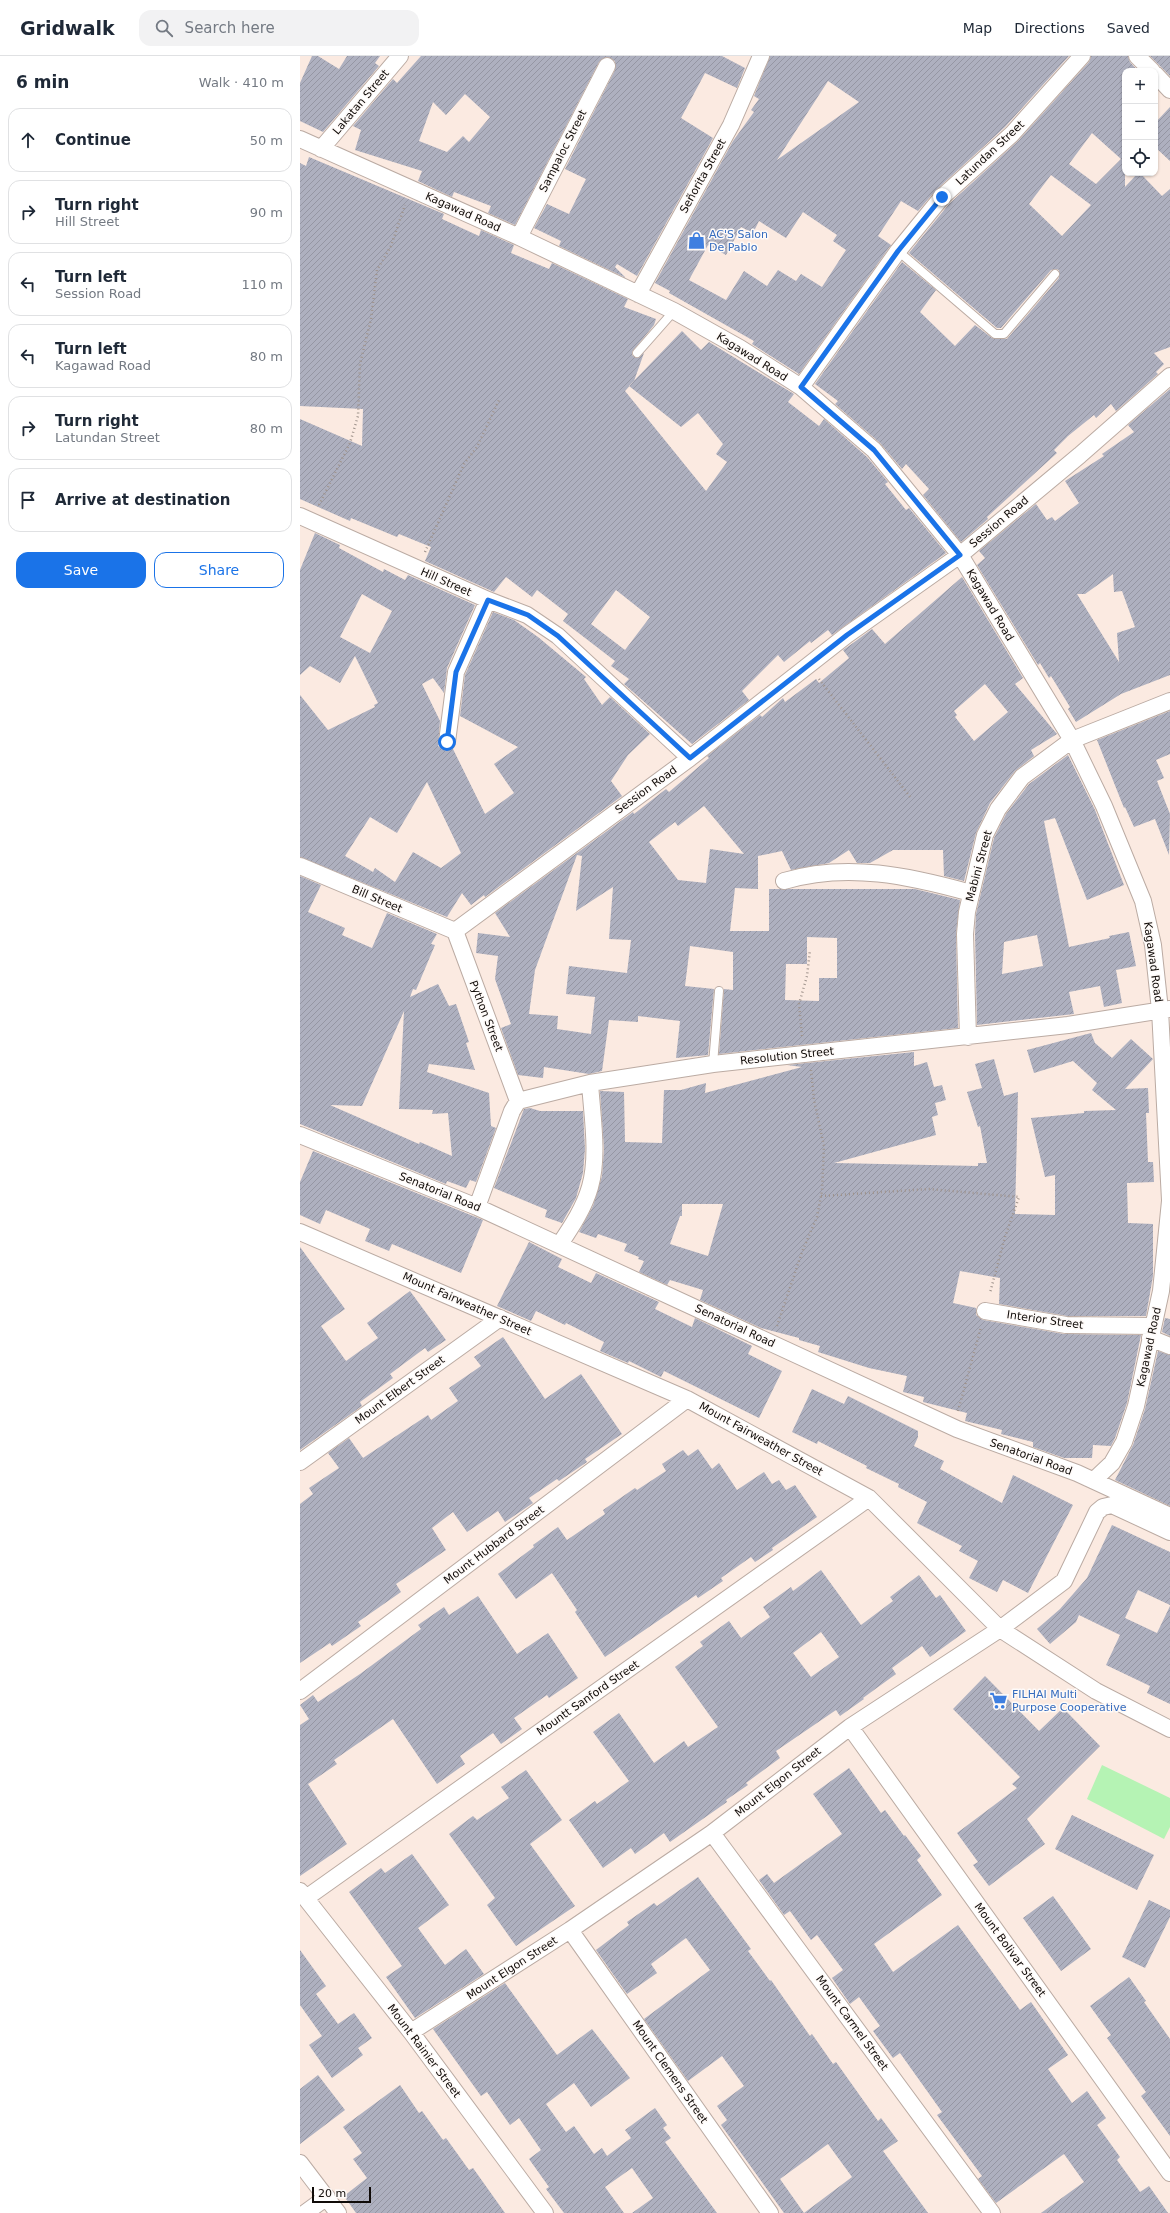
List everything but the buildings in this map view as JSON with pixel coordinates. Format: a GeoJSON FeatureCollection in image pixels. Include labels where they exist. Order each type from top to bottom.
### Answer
{"type":"FeatureCollection","features":[{"type":"Feature","properties":{"kind":"street","name":"Lakatan Street"},"geometry":{"type":"LineString","coordinates":[[321,149],[400,56]]}},
{"type":"Feature","properties":{"kind":"street","name":"Señorita Street"},"geometry":{"type":"LineString","coordinates":[[638,294],[731,126],[760,56]]}},
{"type":"Feature","properties":{"kind":"street","name":"Latundan Street"},"geometry":{"type":"LineString","coordinates":[[801,387],[898,251],[942,197],[1012,134],[1082,56]]}},
{"type":"Feature","properties":{"kind":"street"},"geometry":{"type":"LineString","coordinates":[[1137,56],[1149,68]]}},
{"type":"Feature","properties":{"kind":"street","name":"Sampaloc Street"},"geometry":{"type":"LineString","coordinates":[[519,237],[607,66]]}},
{"type":"Feature","properties":{"kind":"street"},"geometry":{"type":"LineString","coordinates":[[1158,77],[1170,90]]}},
{"type":"Feature","properties":{"kind":"street","name":"Kagawad Road"},"geometry":{"type":"LineString","coordinates":[[300,139],[519,237],[674,311],[740,348],[801,387],[874,450],[960,555],[1072,740],[1104,806],[1143,901],[1153,944],[1165,1009],[1170,1200],[1161,1290],[1136,1406],[1124,1442],[1112,1463],[1094,1480]]}},
{"type":"Feature","properties":{"kind":"street","name":"Session Road"},"geometry":{"type":"LineString","coordinates":[[454,931],[690,758],[847,635],[960,555],[1080,455],[1170,376]]}},
{"type":"Feature","properties":{"kind":"street","name":"Hill Street"},"geometry":{"type":"LineString","coordinates":[[306,518],[488,600],[528,615],[558,636],[690,758]]}},
{"type":"Feature","properties":{"kind":"street"},"geometry":{"type":"LineString","coordinates":[[447,742],[456,672],[488,600]]}},
{"type":"Feature","properties":{"kind":"street","name":"Mabini Street"},"geometry":{"type":"LineString","coordinates":[[968,1037],[965,934],[967,912],[985,835],[998,809],[1022,777],[1072,740],[1170,701]]}},
{"type":"Feature","properties":{"kind":"street","name":"Bill Street"},"geometry":{"type":"LineString","coordinates":[[300,866],[454,931]]}},
{"type":"Feature","properties":{"kind":"street"},"geometry":{"type":"LineString","coordinates":[[784,881],[808,874],[840,871],[870,873],[935,883],[971,893]]}},
{"type":"Feature","properties":{"kind":"street","name":"Python Street"},"geometry":{"type":"LineString","coordinates":[[454,931],[518,1101]]}},
{"type":"Feature","properties":{"kind":"street","name":"Resolution Street"},"geometry":{"type":"LineString","coordinates":[[518,1101],[590,1083],[713,1064],[1068,1025],[1165,1009]]}},
{"type":"Feature","properties":{"kind":"street"},"geometry":{"type":"LineString","coordinates":[[560,1244],[579,1215],[590,1186],[594,1144],[590,1083]]}},
{"type":"Feature","properties":{"kind":"street"},"geometry":{"type":"LineString","coordinates":[[478,1207],[512,1110],[518,1101]]}},
{"type":"Feature","properties":{"kind":"street","name":"Senatorial Road"},"geometry":{"type":"LineString","coordinates":[[300,1135],[478,1207],[952,1427],[1094,1480],[1170,1516]]}},
{"type":"Feature","properties":{"kind":"street","name":"Mount Fairweather Street"},"geometry":{"type":"LineString","coordinates":[[300,1232],[687,1399],[869,1498],[1000,1629],[1096,1691],[1170,1729]]}},
{"type":"Feature","properties":{"kind":"street","name":"Interior Street"},"geometry":{"type":"LineString","coordinates":[[985,1311],[1066,1325],[1151,1332]]}},
{"type":"Feature","properties":{"kind":"street","name":"Mount Elbert Street"},"geometry":{"type":"LineString","coordinates":[[300,1462],[500,1318]]}},
{"type":"Feature","properties":{"kind":"street"},"geometry":{"type":"LineString","coordinates":[[1151,1332],[1170,1346]]}},
{"type":"Feature","properties":{"kind":"street","name":"Mount Hubbard Street"},"geometry":{"type":"LineString","coordinates":[[300,1691],[687,1399]]}},
{"type":"Feature","properties":{"kind":"street","name":"Mountt Sanford Street"},"geometry":{"type":"LineString","coordinates":[[303,1895],[869,1498]]}},
{"type":"Feature","properties":{"kind":"street","name":"Mount Elgon Street"},"geometry":{"type":"LineString","coordinates":[[411,2032],[570,1930],[712,1833],[850,1726],[1000,1629],[1064,1581],[1097,1512],[1103,1507],[1112,1505],[1170,1532]]}},
{"type":"Feature","properties":{"kind":"street","name":"Mount Bolivar Street"},"geometry":{"type":"LineString","coordinates":[[850,1726],[1170,2173]]}},
{"type":"Feature","properties":{"kind":"street","name":"Mount Carmel Street"},"geometry":{"type":"LineString","coordinates":[[712,1833],[992,2213]]}},
{"type":"Feature","properties":{"kind":"street","name":"Mount Rainier Street"},"geometry":{"type":"LineString","coordinates":[[303,1895],[411,2032],[545,2213]]}},
{"type":"Feature","properties":{"kind":"street","name":"Mount Clemens Street"},"geometry":{"type":"LineString","coordinates":[[570,1930],[770,2213]]}},
{"type":"Feature","properties":{"kind":"street"},"geometry":{"type":"LineString","coordinates":[[300,2163],[338,2213]]}},
{"type":"Feature","properties":{"kind":"street"},"geometry":{"type":"LineString","coordinates":[[305,2213],[327,2197]]}},
{"type":"Feature","properties":{"kind":"lane"},"geometry":{"type":"LineString","coordinates":[[898,251],[995,334],[999,335],[1004,334],[1055,274]]}},
{"type":"Feature","properties":{"kind":"lane"},"geometry":{"type":"LineString","coordinates":[[637,353],[674,311]]}},
{"type":"Feature","properties":{"kind":"lane"},"geometry":{"type":"LineString","coordinates":[[713,1064],[719,991]]}},
{"type":"Feature","properties":{"kind":"path"},"geometry":{"type":"LineString","coordinates":[[306,518],[350,443],[358,416],[360,364],[371,319],[377,270],[394,239],[402,218],[408,188]]}},
{"type":"Feature","properties":{"kind":"path"},"geometry":{"type":"LineString","coordinates":[[418,569],[464,464],[477,447],[499,400]]}},
{"type":"Feature","properties":{"kind":"path"},"geometry":{"type":"LineString","coordinates":[[808,666],[911,798]]}},
{"type":"Feature","properties":{"kind":"path"},"geometry":{"type":"LineString","coordinates":[[771,1343],[802,1252],[817,1217],[821,1196],[824,1146],[814,1100],[799,1004],[807,976],[810,950]]}},
{"type":"Feature","properties":{"kind":"path"},"geometry":{"type":"LineString","coordinates":[[821,1196],[929,1189],[1019,1197],[1005,1237],[962,1398],[952,1427]]}},
{"type":"Feature","properties":{"kind":"green space"},"geometry":{"type":"Polygon","coordinates":[[[1102,1765],[1170,1798],[1170,1827],[1164,1839],[1087,1799],[1102,1765]]]}},
{"type":"Feature","properties":{"kind":"place","name":"AC'S Salon De Pablo"},"geometry":{"type":"Point","coordinates":[696,240]}},
{"type":"Feature","properties":{"kind":"place","name":"FILHAI Multi Purpose Cooperative"},"geometry":{"type":"Point","coordinates":[999,1700]}},
{"type":"Feature","properties":{"kind":"route"},"geometry":{"type":"LineString","coordinates":[[447,742],[456,672],[488,600],[528,615],[558,636],[690,758],[847,635],[960,555],[874,450],[801,387],[898,251],[942,197]]}}]}
